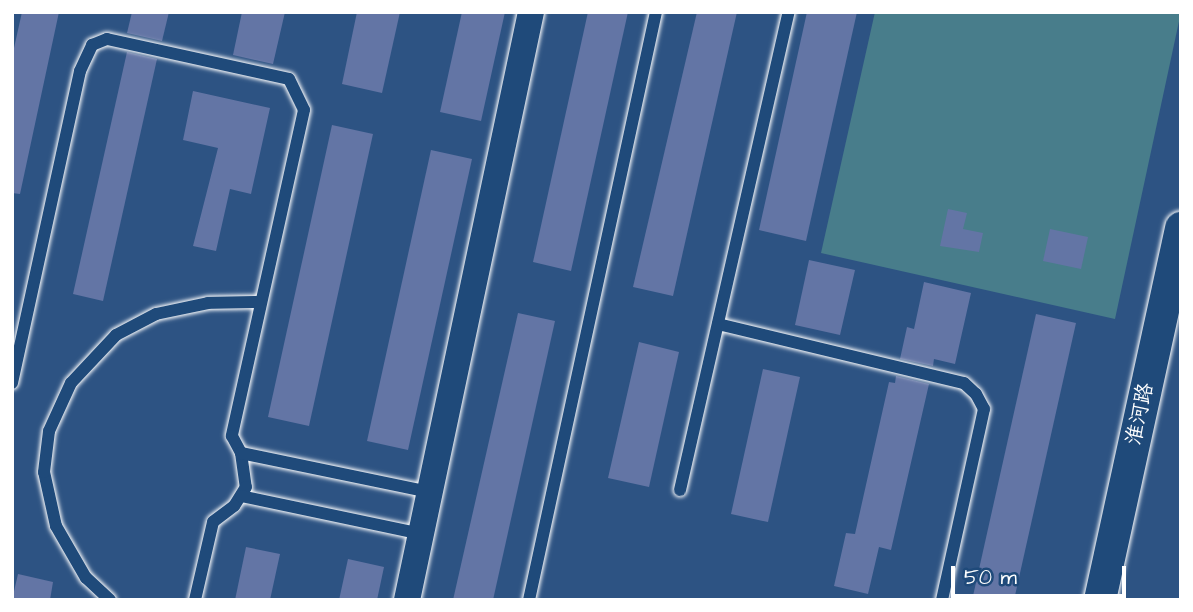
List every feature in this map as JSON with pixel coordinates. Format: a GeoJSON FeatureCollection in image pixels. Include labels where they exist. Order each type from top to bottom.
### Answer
{"type":"FeatureCollection","features":[{"type":"Feature","properties":{"kind":"street"},"geometry":{"type":"LineString","coordinates":[[407,600],[531,12]]}},
{"type":"Feature","properties":{"kind":"street","name":"淮河路"},"geometry":{"type":"LineString","coordinates":[[1100,600],[1181,229]]}},
{"type":"Feature","properties":{"kind":"lane"},"geometry":{"type":"LineString","coordinates":[[529,600],[656,12]]}},
{"type":"Feature","properties":{"kind":"lane"},"geometry":{"type":"LineString","coordinates":[[680,490],[789,12]]}},
{"type":"Feature","properties":{"kind":"lane"},"geometry":{"type":"LineString","coordinates":[[12,383],[84,56],[107,39],[289,79],[302,96],[304,110],[232,436],[241,453],[246,487],[241,496],[212,522],[195,600]]}},
{"type":"Feature","properties":{"kind":"lane"},"geometry":{"type":"LineString","coordinates":[[110,600],[86,578],[56,526],[44,472],[49,431],[71,383],[116,335],[156,313],[208,303],[261,302]]}},
{"type":"Feature","properties":{"kind":"lane"},"geometry":{"type":"LineString","coordinates":[[718,324],[964,383],[976,394],[984,409],[942,600]]}},
{"type":"Feature","properties":{"kind":"lane"},"geometry":{"type":"LineString","coordinates":[[241,453],[430,492]]}},
{"type":"Feature","properties":{"kind":"lane"},"geometry":{"type":"LineString","coordinates":[[241,496],[421,534]]}},
{"type":"Feature","properties":{"kind":"green space"},"geometry":{"type":"Polygon","coordinates":[[[875,12],[1181,12],[1115,319],[821,253],[875,12]]]}},
{"type":"Feature","properties":{"kind":"building"},"geometry":{"type":"Polygon","coordinates":[[[22,12],[59,12],[20,194],[12,193],[12,57],[22,12]]]}},
{"type":"Feature","properties":{"kind":"building"},"geometry":{"type":"Polygon","coordinates":[[[132,12],[169,12],[162,41],[127,33],[132,12]]]}},
{"type":"Feature","properties":{"kind":"building"},"geometry":{"type":"Polygon","coordinates":[[[242,12],[285,12],[273,64],[233,55],[242,12]]]}},
{"type":"Feature","properties":{"kind":"building"},"geometry":{"type":"Polygon","coordinates":[[[357,12],[400,12],[382,93],[342,84],[357,12]]]}},
{"type":"Feature","properties":{"kind":"building"},"geometry":{"type":"Polygon","coordinates":[[[462,12],[505,12],[481,121],[440,112],[462,12]]]}},
{"type":"Feature","properties":{"kind":"building"},"geometry":{"type":"Polygon","coordinates":[[[588,12],[628,12],[571,271],[533,262],[588,12]]]}},
{"type":"Feature","properties":{"kind":"building"},"geometry":{"type":"Polygon","coordinates":[[[697,12],[737,12],[673,296],[633,287],[697,12]]]}},
{"type":"Feature","properties":{"kind":"building"},"geometry":{"type":"Polygon","coordinates":[[[807,12],[857,12],[806,241],[759,230],[807,12]]]}},
{"type":"Feature","properties":{"kind":"building"},"geometry":{"type":"Polygon","coordinates":[[[127,52],[157,59],[103,301],[73,294],[127,52]]]}},
{"type":"Feature","properties":{"kind":"building"},"geometry":{"type":"Polygon","coordinates":[[[193,91],[270,108],[251,194],[230,189],[216,251],[193,246],[218,148],[183,140],[193,91]]]}},
{"type":"Feature","properties":{"kind":"building"},"geometry":{"type":"Polygon","coordinates":[[[332,125],[373,134],[309,426],[268,417],[332,125]]]}},
{"type":"Feature","properties":{"kind":"building"},"geometry":{"type":"Polygon","coordinates":[[[431,150],[472,159],[408,450],[367,441],[431,150]]]}},
{"type":"Feature","properties":{"kind":"building"},"geometry":{"type":"Polygon","coordinates":[[[948,209],[967,213],[963,229],[983,233],[979,252],[940,246],[948,209]]]}},
{"type":"Feature","properties":{"kind":"building"},"geometry":{"type":"Polygon","coordinates":[[[1050,229],[1088,237],[1081,269],[1043,261],[1050,229]]]}},
{"type":"Feature","properties":{"kind":"building"},"geometry":{"type":"Polygon","coordinates":[[[809,260],[855,270],[840,335],[795,325],[809,260]]]}},
{"type":"Feature","properties":{"kind":"building"},"geometry":{"type":"Polygon","coordinates":[[[924,282],[971,293],[955,364],[934,359],[933,366],[900,359],[907,327],[914,329],[924,282]]]}},
{"type":"Feature","properties":{"kind":"building"},"geometry":{"type":"Polygon","coordinates":[[[518,313],[555,321],[493,600],[453,600],[518,313]]]}},
{"type":"Feature","properties":{"kind":"building"},"geometry":{"type":"Polygon","coordinates":[[[1036,314],[1076,323],[1014,600],[992,600],[973,596],[1036,314]]]}},
{"type":"Feature","properties":{"kind":"building"},"geometry":{"type":"Polygon","coordinates":[[[639,342],[679,352],[649,487],[608,478],[639,342]]]}},
{"type":"Feature","properties":{"kind":"building"},"geometry":{"type":"Polygon","coordinates":[[[763,369],[800,377],[768,522],[731,514],[763,369]]]}},
{"type":"Feature","properties":{"kind":"building"},"geometry":{"type":"Polygon","coordinates":[[[896,376],[929,384],[891,550],[879,547],[868,594],[834,586],[846,533],[855,534],[889,382],[895,383],[896,376]]]}},
{"type":"Feature","properties":{"kind":"building"},"geometry":{"type":"Polygon","coordinates":[[[246,547],[280,554],[270,600],[235,600],[246,547]]]}},
{"type":"Feature","properties":{"kind":"building"},"geometry":{"type":"Polygon","coordinates":[[[348,559],[384,567],[377,600],[339,600],[348,559]]]}},
{"type":"Feature","properties":{"kind":"building"},"geometry":{"type":"Polygon","coordinates":[[[18,574],[53,582],[50,600],[12,600],[18,574]]]}}]}
